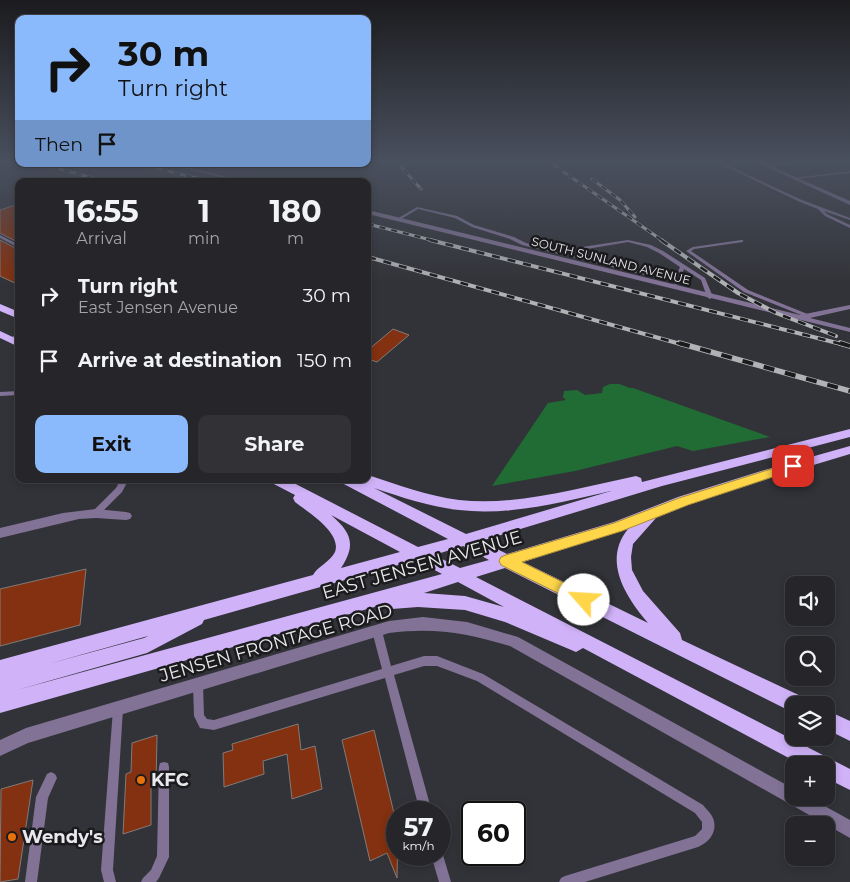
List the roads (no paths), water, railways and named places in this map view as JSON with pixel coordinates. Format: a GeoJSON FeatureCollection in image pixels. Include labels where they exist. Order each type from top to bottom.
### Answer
{"type":"FeatureCollection","features":[{"type":"Feature","properties":{"kind":"main road"},"geometry":{"type":"LineString","coordinates":[[0,307],[15,314]]}},
{"type":"Feature","properties":{"kind":"main road"},"geometry":{"type":"LineString","coordinates":[[0,334],[15,339]]}},
{"type":"Feature","properties":{"kind":"main road","name":"EAST JENSEN AVENUE"},"geometry":{"type":"LineString","coordinates":[[0,669],[465,540],[604,498],[734,462],[850,433]]}},
{"type":"Feature","properties":{"kind":"main road","name":"EAST JENSEN AVENUE"},"geometry":{"type":"LineString","coordinates":[[0,704],[459,576],[652,514],[716,490],[850,450]]}},
{"type":"Feature","properties":{"kind":"main road"},"geometry":{"type":"LineString","coordinates":[[371,482],[397,491],[445,503],[497,506],[734,462]]}},
{"type":"Feature","properties":{"kind":"main road"},"geometry":{"type":"LineString","coordinates":[[280,483],[335,525],[342,537],[342,554],[338,562],[314,581]]}},
{"type":"Feature","properties":{"kind":"main road"},"geometry":{"type":"LineString","coordinates":[[283,483],[805,756]]}},
{"type":"Feature","properties":{"kind":"main road"},"geometry":{"type":"LineString","coordinates":[[353,483],[785,699]]}},
{"type":"Feature","properties":{"kind":"main road"},"geometry":{"type":"LineString","coordinates":[[652,514],[631,535],[625,546],[623,560],[626,575],[633,591],[643,606],[683,648]]}},
{"type":"Feature","properties":{"kind":"main road"},"geometry":{"type":"LineString","coordinates":[[321,615],[414,598],[457,600],[488,608],[667,683]]}},
{"type":"Feature","properties":{"kind":"main road"},"geometry":{"type":"LineString","coordinates":[[0,686],[147,645],[220,607]]}},
{"type":"Feature","properties":{"kind":"main road"},"geometry":{"type":"LineString","coordinates":[[835,724],[850,731]]}},
{"type":"Feature","properties":{"kind":"main road"},"geometry":{"type":"LineString","coordinates":[[835,772],[850,780]]}},
{"type":"Feature","properties":{"kind":"street","name":"SOUTH SUNLAND AVENUE"},"geometry":{"type":"LineString","coordinates":[[371,213],[676,285],[710,297],[803,317],[850,330]]}},
{"type":"Feature","properties":{"kind":"street"},"geometry":{"type":"LineString","coordinates":[[803,317],[850,308]]}},
{"type":"Feature","properties":{"kind":"street"},"geometry":{"type":"LineString","coordinates":[[0,533],[96,513],[126,516]]}},
{"type":"Feature","properties":{"kind":"street","name":"JENSEN FRONTAGE ROAD"},"geometry":{"type":"LineString","coordinates":[[0,748],[26,736],[377,631],[411,623],[435,622],[466,626],[513,641],[850,830]]}},
{"type":"Feature","properties":{"kind":"lane"},"geometry":{"type":"LineString","coordinates":[[807,202],[850,219]]}},
{"type":"Feature","properties":{"kind":"lane"},"geometry":{"type":"LineString","coordinates":[[397,220],[417,208],[456,217],[473,226],[512,238],[524,244],[676,285],[683,266]]}},
{"type":"Feature","properties":{"kind":"lane"},"geometry":{"type":"LineString","coordinates":[[820,208],[826,215],[850,227]]}},
{"type":"Feature","properties":{"kind":"lane"},"geometry":{"type":"LineString","coordinates":[[0,236],[15,245]]}},
{"type":"Feature","properties":{"kind":"lane"},"geometry":{"type":"LineString","coordinates":[[595,262],[584,248],[628,241],[649,246],[703,279],[710,297]]}},
{"type":"Feature","properties":{"kind":"lane"},"geometry":{"type":"LineString","coordinates":[[741,241],[692,248],[688,251],[746,291],[803,317]]}},
{"type":"Feature","properties":{"kind":"lane"},"geometry":{"type":"LineString","coordinates":[[0,394],[15,393]]}},
{"type":"Feature","properties":{"kind":"lane"},"geometry":{"type":"LineString","coordinates":[[96,513],[119,490],[123,483]]}},
{"type":"Feature","properties":{"kind":"lane"},"geometry":{"type":"LineString","coordinates":[[377,631],[423,801]]}},
{"type":"Feature","properties":{"kind":"lane"},"geometry":{"type":"LineString","coordinates":[[198,685],[199,716],[204,724],[214,724],[424,661],[437,662],[480,677],[699,809],[708,820],[708,832],[698,841],[565,882]]}},
{"type":"Feature","properties":{"kind":"lane"},"geometry":{"type":"LineString","coordinates":[[110,882],[107,870],[118,709]]}},
{"type":"Feature","properties":{"kind":"lane"},"geometry":{"type":"LineString","coordinates":[[147,882],[155,874],[163,857],[164,767]]}},
{"type":"Feature","properties":{"kind":"lane"},"geometry":{"type":"LineString","coordinates":[[31,882],[42,797],[51,778]]}},
{"type":"Feature","properties":{"kind":"lane"},"geometry":{"type":"LineString","coordinates":[[440,866],[445,882]]}},
{"type":"Feature","properties":{"kind":"railway"},"geometry":{"type":"LineString","coordinates":[[607,202],[663,241]]}},
{"type":"Feature","properties":{"kind":"railway"},"geometry":{"type":"LineString","coordinates":[[622,202],[635,217]]}},
{"type":"Feature","properties":{"kind":"railway"},"geometry":{"type":"LineString","coordinates":[[371,225],[435,241]]}},
{"type":"Feature","properties":{"kind":"railway"},"geometry":{"type":"LineString","coordinates":[[430,240],[845,345]]}},
{"type":"Feature","properties":{"kind":"railway"},"geometry":{"type":"LineString","coordinates":[[661,240],[738,293],[776,313],[836,336]]}},
{"type":"Feature","properties":{"kind":"railway"},"geometry":{"type":"LineString","coordinates":[[371,258],[684,345]]}},
{"type":"Feature","properties":{"kind":"railway"},"geometry":{"type":"LineString","coordinates":[[679,343],[850,391]]}},
{"type":"Feature","properties":{"kind":"railway"},"geometry":{"type":"LineString","coordinates":[[840,343],[850,346]]}},
{"type":"Feature","properties":{"kind":"place","name":"KFC"},"geometry":{"type":"Point","coordinates":[141,780]}},
{"type":"Feature","properties":{"kind":"place","name":"Wendy's"},"geometry":{"type":"Point","coordinates":[12,837]}}]}
